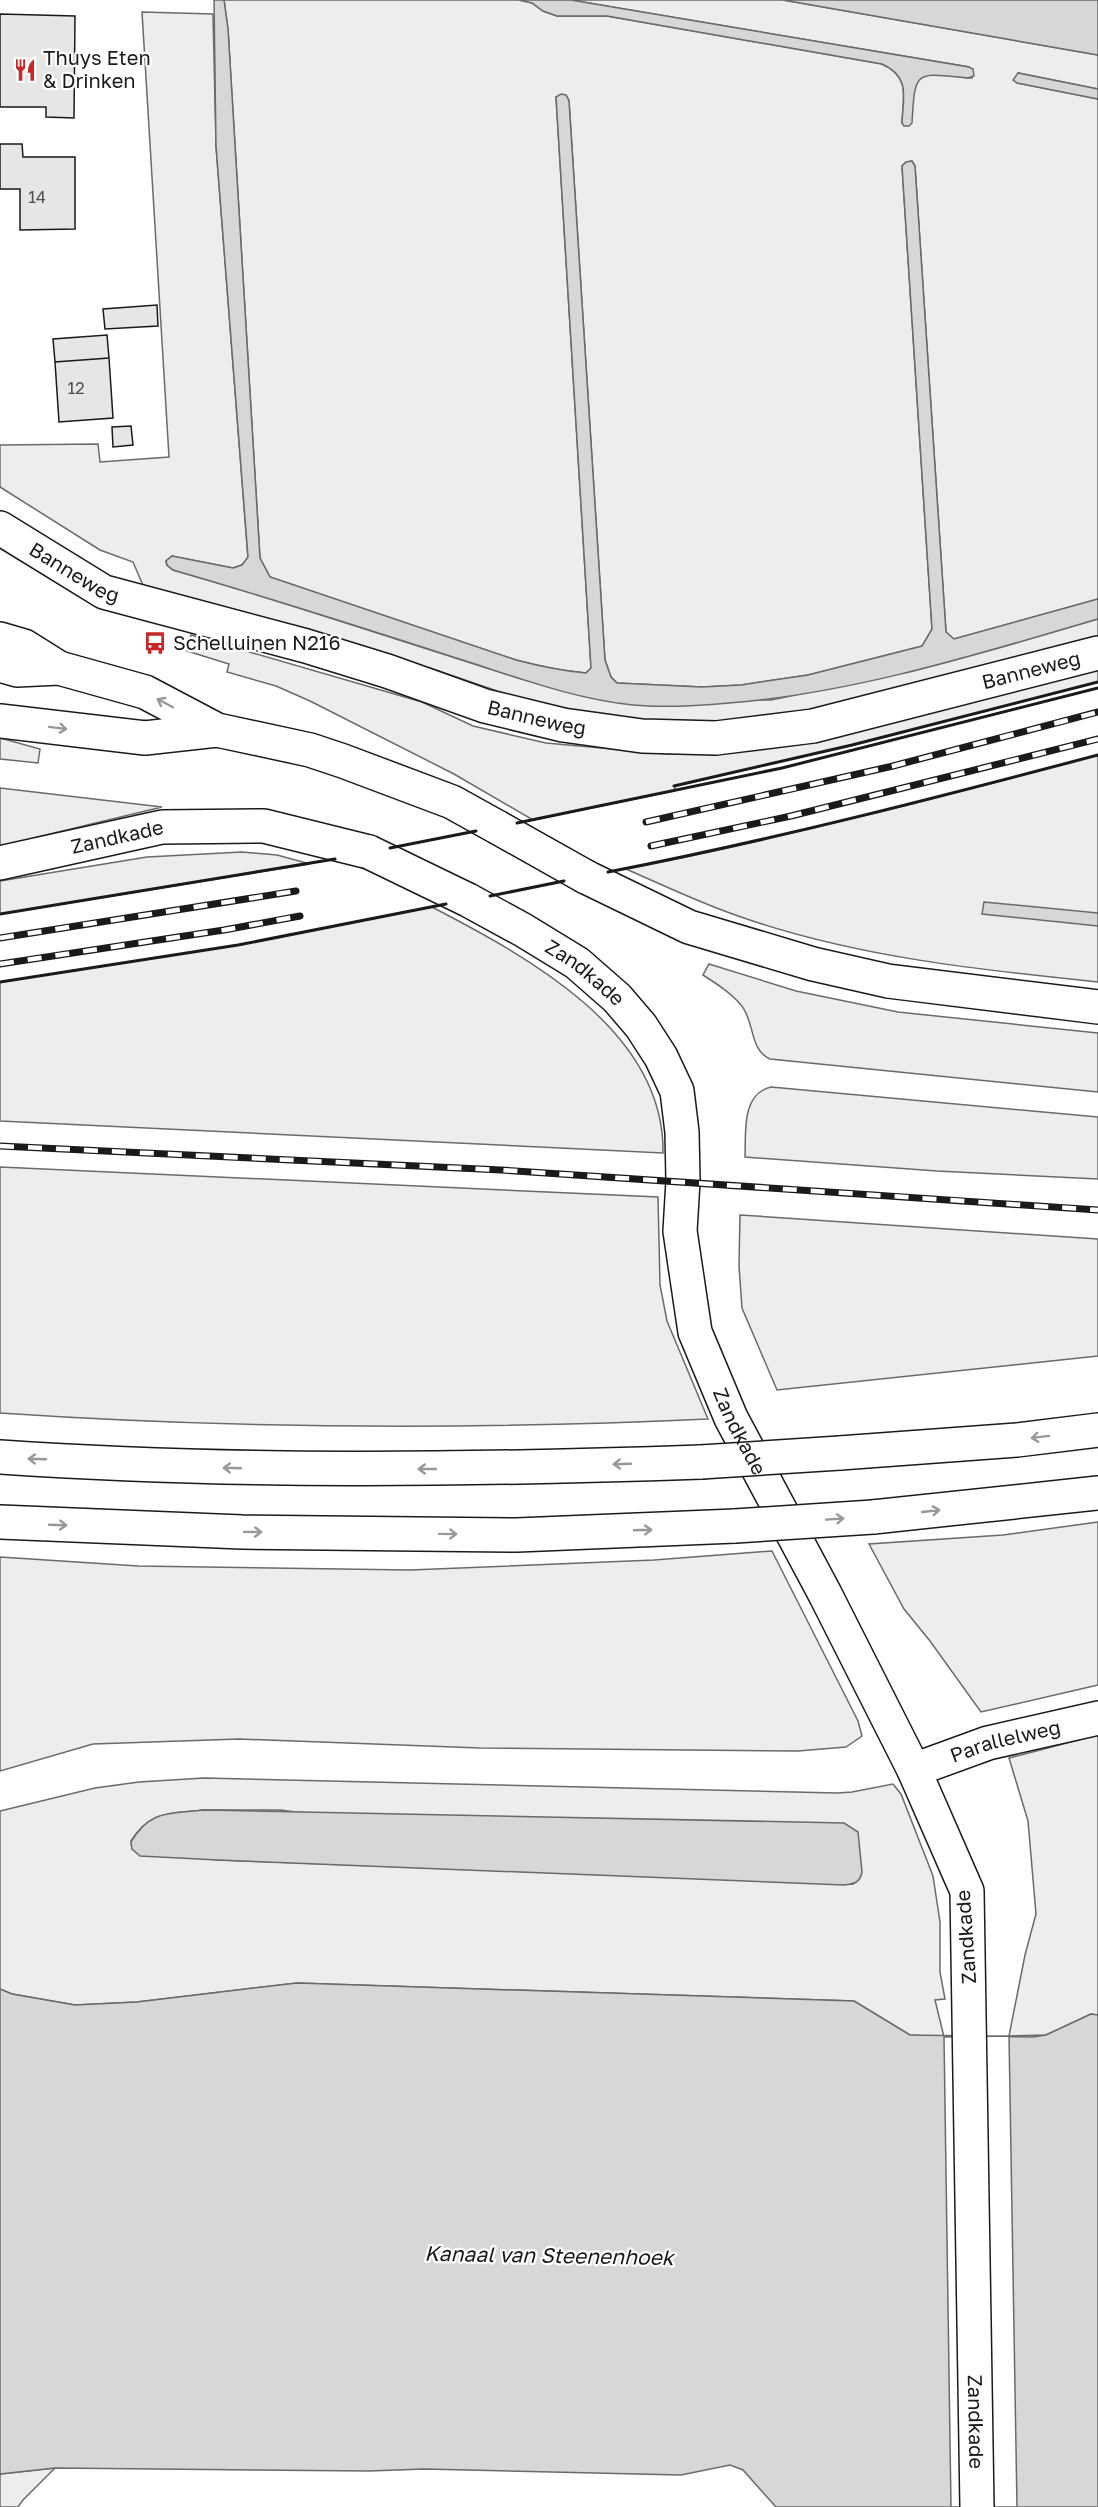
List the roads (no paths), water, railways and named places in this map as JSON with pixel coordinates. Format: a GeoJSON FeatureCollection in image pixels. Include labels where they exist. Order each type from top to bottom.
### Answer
{"type":"FeatureCollection","features":[{"type":"Feature","properties":{"kind":"main road","name":"Banneweg"},"geometry":{"type":"LineString","coordinates":[[0,528],[104,592],[306,646],[387,671],[485,706],[563,725],[642,736],[716,738],[813,726],[1098,653]]}},
{"type":"Feature","properties":{"kind":"main road"},"geometry":{"type":"LineString","coordinates":[[0,639],[24,646],[59,668],[145,692],[217,730],[310,750],[452,802],[586,877],[689,927],[813,964],[888,981],[1098,1007]]}},
{"type":"Feature","properties":{"kind":"main road"},"geometry":{"type":"LineString","coordinates":[[0,665],[17,670],[59,668]]}},
{"type":"Feature","properties":{"kind":"main road"},"geometry":{"type":"LineString","coordinates":[[0,721],[145,738],[217,730]]}},
{"type":"Feature","properties":{"kind":"main road","name":"Zandkade"},"geometry":{"type":"LineString","coordinates":[[0,863],[162,827],[264,826],[369,852],[468,900],[577,963],[617,998],[641,1026],[661,1058],[676,1091],[682,1132],[683,1181],[680,1230],[695,1332],[731,1418],[825,1594],[914,1770],[967,1891],[977,2507]]}},
{"type":"Feature","properties":{"kind":"main road"},"geometry":{"type":"LineString","coordinates":[[0,1458],[267,1468],[502,1469],[701,1462],[840,1453],[1017,1440],[1098,1430]]}},
{"type":"Feature","properties":{"kind":"main road"},"geometry":{"type":"LineString","coordinates":[[0,1522],[242,1532],[505,1535],[735,1526],[873,1516],[1098,1493]]}},
{"type":"Feature","properties":{"kind":"main road","name":"Parallelweg"},"geometry":{"type":"LineString","coordinates":[[914,1770],[988,1743],[1098,1718]]}},
{"type":"Feature","properties":{"kind":"water"},"geometry":{"type":"Polygon","coordinates":[[[214,0],[224,0],[228,29],[260,558],[270,577],[516,660],[586,673],[591,668],[556,97],[561,94],[566,95],[569,101],[605,660],[611,677],[617,683],[702,687],[741,685],[808,675],[922,646],[932,629],[902,166],[912,161],[915,166],[946,632],[954,639],[1098,599],[1098,619],[916,670],[823,691],[717,704],[645,706],[587,698],[542,686],[313,612],[173,570],[166,561],[172,556],[233,568],[242,565],[248,557],[216,146],[214,0]]]}},
{"type":"Feature","properties":{"kind":"water"},"geometry":{"type":"Polygon","coordinates":[[[519,0],[571,0],[969,67],[973,69],[974,76],[968,78],[937,75],[921,78],[915,92],[912,123],[904,126],[902,123],[904,96],[901,82],[891,69],[882,64],[607,16],[557,16],[543,11],[532,3],[519,0]]]}},
{"type":"Feature","properties":{"kind":"water"},"geometry":{"type":"Polygon","coordinates":[[[783,0],[1098,0],[1098,55],[783,0]]]}},
{"type":"Feature","properties":{"kind":"water"},"geometry":{"type":"Polygon","coordinates":[[[1018,73],[1098,89],[1098,99],[1017,83],[1013,80],[1018,73]]]}},
{"type":"Feature","properties":{"kind":"water"},"geometry":{"type":"Polygon","coordinates":[[[984,902],[1098,913],[1098,926],[982,914],[984,902]]]}},
{"type":"Feature","properties":{"kind":"water"},"geometry":{"type":"Polygon","coordinates":[[[204,1810],[844,1823],[858,1832],[862,1872],[860,1879],[856,1882],[844,1885],[218,1860],[140,1856],[132,1849],[131,1842],[138,1831],[154,1818],[171,1813],[204,1810]]]}},
{"type":"Feature","properties":{"kind":"water","name":"Kanaal van Steenenhoek"},"geometry":{"type":"Polygon","coordinates":[[[297,1983],[854,2001],[910,2035],[1033,2037],[1046,2035],[1091,2014],[1098,2015],[1098,2507],[776,2507],[743,2470],[730,2465],[681,2475],[424,2469],[369,2471],[55,2468],[0,2474],[0,1989],[12,1994],[75,2005],[137,2002],[297,1983]]]}},
{"type":"Feature","properties":{"kind":"railway"},"geometry":{"type":"LineString","coordinates":[[646,822],[893,766],[1098,712]]}},
{"type":"Feature","properties":{"kind":"railway"},"geometry":{"type":"LineString","coordinates":[[651,846],[791,816],[1098,739]]}},
{"type":"Feature","properties":{"kind":"railway"},"geometry":{"type":"LineString","coordinates":[[0,938],[296,891]]}},
{"type":"Feature","properties":{"kind":"railway"},"geometry":{"type":"LineString","coordinates":[[0,964],[224,930],[300,916]]}},
{"type":"Feature","properties":{"kind":"railway"},"geometry":{"type":"LineString","coordinates":[[0,1146],[501,1170],[1098,1210]]}},
{"type":"Feature","properties":{"kind":"place","name":"Thuys Eten & Drinken"},"geometry":{"type":"Point","coordinates":[25,70]}},
{"type":"Feature","properties":{"kind":"place","name":"Schelluinen N216"},"geometry":{"type":"Point","coordinates":[155,643]}}]}
